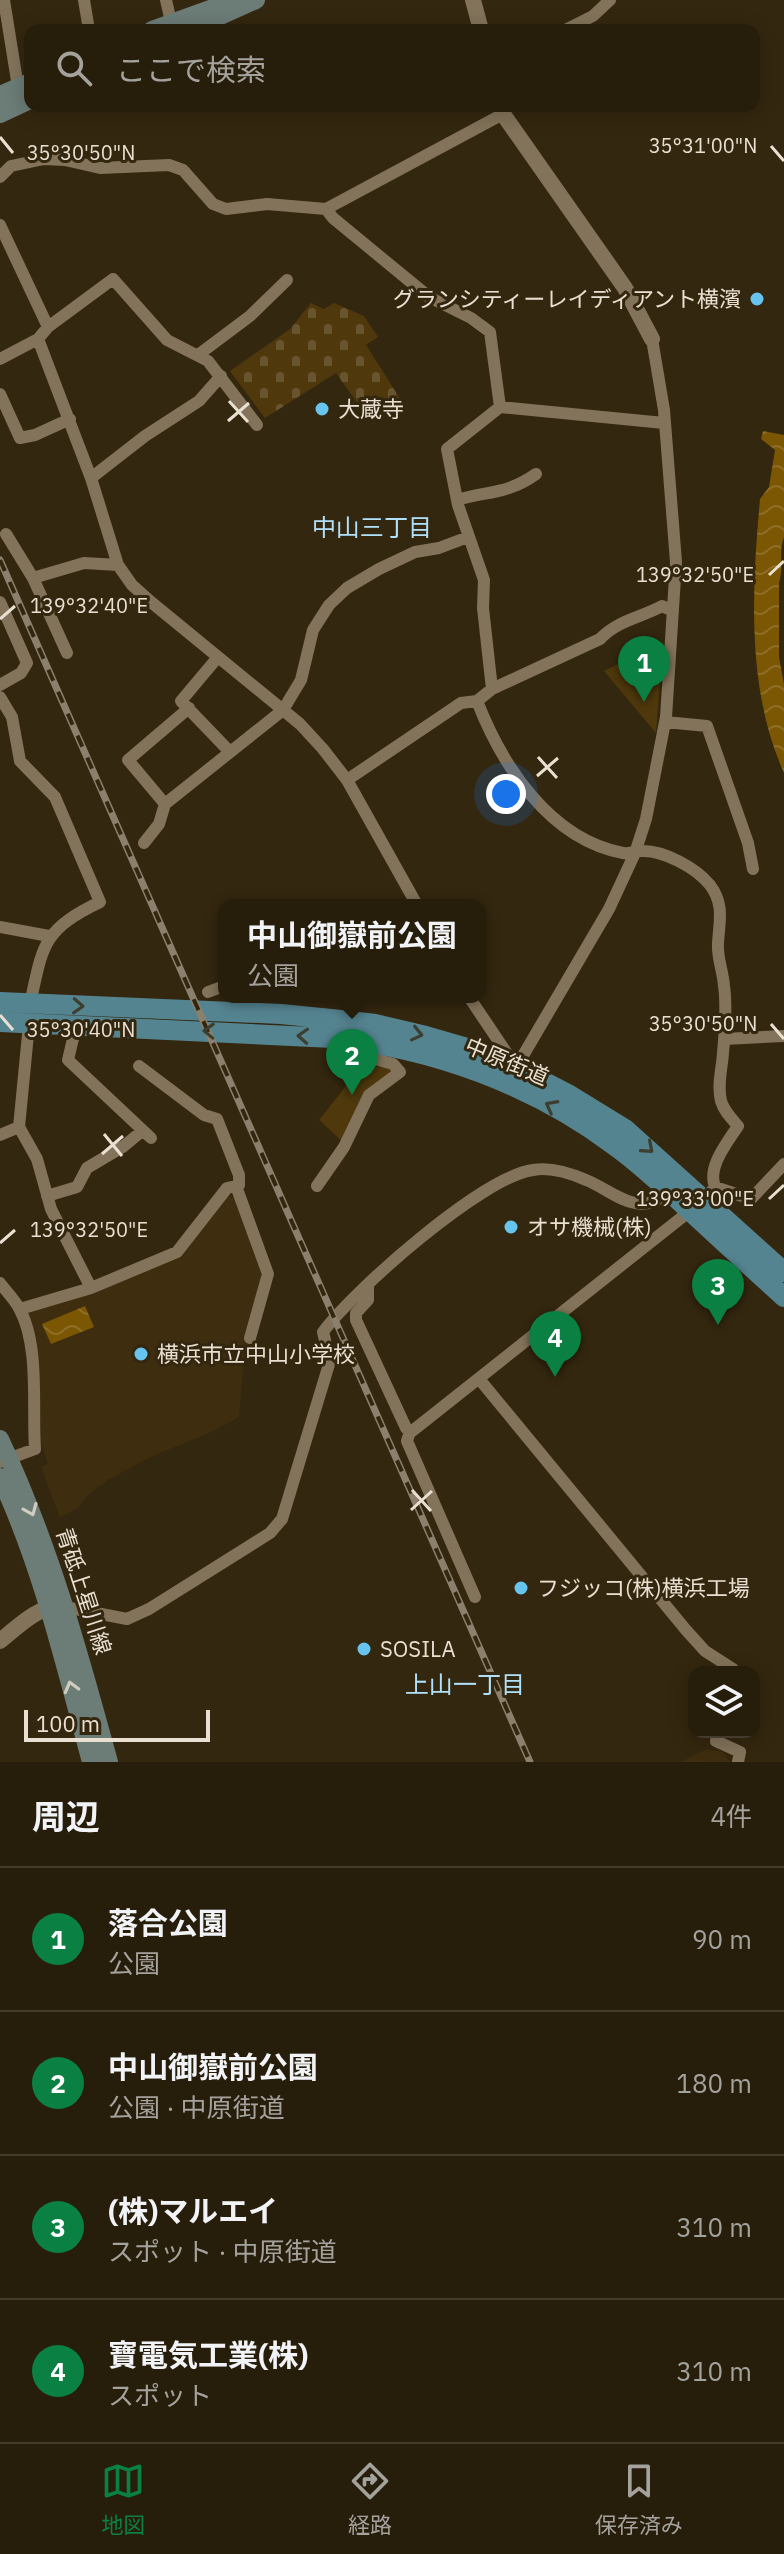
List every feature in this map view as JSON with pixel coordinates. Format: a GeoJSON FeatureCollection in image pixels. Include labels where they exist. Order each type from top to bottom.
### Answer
{"type":"FeatureCollection","features":[{"type":"Feature","properties":{"kind":"main road"},"geometry":{"type":"LineString","coordinates":[[176,24],[243,2]]}},
{"type":"Feature","properties":{"kind":"main road"},"geometry":{"type":"LineString","coordinates":[[201,24],[243,2]]}},
{"type":"Feature","properties":{"kind":"main road"},"geometry":{"type":"LineString","coordinates":[[2,106],[24,93]]}},
{"type":"Feature","properties":{"kind":"main road","name":"中原街道"},"geometry":{"type":"LineString","coordinates":[[0,1002],[30,1014],[76,1026],[367,1041],[512,1076],[568,1094],[625,1129],[784,1272]]}},
{"type":"Feature","properties":{"kind":"main road","name":"中原街道"},"geometry":{"type":"LineString","coordinates":[[0,1022],[30,1014],[165,1009],[228,1012],[281,1007],[375,1024],[471,1049],[631,1157],[669,1192],[703,1199],[784,1297]]}},
{"type":"Feature","properties":{"kind":"main road","name":"青砥上星川線"},"geometry":{"type":"LineString","coordinates":[[0,1439],[40,1531],[91,1762]]}},
{"type":"Feature","properties":{"kind":"main road","name":"青砥上星川線"},"geometry":{"type":"LineString","coordinates":[[0,1477],[57,1607],[109,1762]]}},
{"type":"Feature","properties":{"kind":"street"},"geometry":{"type":"LineString","coordinates":[[4,0],[24,79]]}},
{"type":"Feature","properties":{"kind":"street"},"geometry":{"type":"LineString","coordinates":[[84,0],[88,24]]}},
{"type":"Feature","properties":{"kind":"street"},"geometry":{"type":"LineString","coordinates":[[166,0],[170,24]]}},
{"type":"Feature","properties":{"kind":"street"},"geometry":{"type":"LineString","coordinates":[[473,0],[479,24]]}},
{"type":"Feature","properties":{"kind":"street"},"geometry":{"type":"LineString","coordinates":[[577,24],[593,16],[610,0]]}},
{"type":"Feature","properties":{"kind":"street"},"geometry":{"type":"LineString","coordinates":[[0,177],[11,166],[44,159],[100,168],[169,165],[183,170],[213,204],[226,209],[267,204],[326,209],[498,112]]}},
{"type":"Feature","properties":{"kind":"street"},"geometry":{"type":"LineString","coordinates":[[503,112],[625,288],[652,339],[664,423],[676,562],[665,722],[646,819],[635,853],[609,909],[512,1076]]}},
{"type":"Feature","properties":{"kind":"street"},"geometry":{"type":"LineString","coordinates":[[326,209],[429,297],[471,318],[490,332],[500,407]]}},
{"type":"Feature","properties":{"kind":"street"},"geometry":{"type":"LineString","coordinates":[[0,225],[48,327]]}},
{"type":"Feature","properties":{"kind":"street"},"geometry":{"type":"LineString","coordinates":[[0,359],[38,339],[48,327],[113,279],[167,340],[208,361],[257,425]]}},
{"type":"Feature","properties":{"kind":"street"},"geometry":{"type":"LineString","coordinates":[[198,355],[250,316],[287,280]]}},
{"type":"Feature","properties":{"kind":"street"},"geometry":{"type":"LineString","coordinates":[[38,339],[91,478],[118,565],[132,585],[283,710],[323,749],[347,780],[414,899]]}},
{"type":"Feature","properties":{"kind":"street"},"geometry":{"type":"LineString","coordinates":[[91,478],[145,436],[199,401],[221,376]]}},
{"type":"Feature","properties":{"kind":"street"},"geometry":{"type":"LineString","coordinates":[[0,394],[20,438],[35,435],[70,419]]}},
{"type":"Feature","properties":{"kind":"street"},"geometry":{"type":"LineString","coordinates":[[492,689],[483,608],[484,580],[457,500],[447,449],[500,407],[664,423]]}},
{"type":"Feature","properties":{"kind":"street"},"geometry":{"type":"LineString","coordinates":[[457,500],[518,487],[536,474]]}},
{"type":"Feature","properties":{"kind":"street"},"geometry":{"type":"LineString","coordinates":[[6,534],[33,578],[67,653]]}},
{"type":"Feature","properties":{"kind":"street"},"geometry":{"type":"LineString","coordinates":[[144,843],[159,824],[165,804],[283,710],[301,680],[313,630],[329,605],[347,588],[415,552],[439,548],[468,537]]}},
{"type":"Feature","properties":{"kind":"street"},"geometry":{"type":"LineString","coordinates":[[33,578],[84,563],[118,565]]}},
{"type":"Feature","properties":{"kind":"street"},"geometry":{"type":"LineString","coordinates":[[0,602],[27,663],[21,673],[0,685]]}},
{"type":"Feature","properties":{"kind":"street"},"geometry":{"type":"LineString","coordinates":[[347,780],[461,703],[477,701],[492,689],[600,639],[609,629],[637,615],[645,615],[662,606],[673,611]]}},
{"type":"Feature","properties":{"kind":"street"},"geometry":{"type":"LineString","coordinates":[[218,657],[181,701],[230,752]]}},
{"type":"Feature","properties":{"kind":"street"},"geometry":{"type":"LineString","coordinates":[[0,697],[12,717],[20,761],[55,797],[100,902],[82,911],[49,936],[42,949],[30,1014],[19,1127],[37,1159],[51,1209],[91,1288]]}},
{"type":"Feature","properties":{"kind":"street"},"geometry":{"type":"LineString","coordinates":[[410,1431],[480,1380],[703,1199],[718,1158],[738,1126],[721,1102],[719,1080],[724,1039],[724,985],[718,943],[722,922],[720,905],[710,885],[677,860],[642,851],[623,853],[578,836],[558,821],[511,771],[477,701]]}},
{"type":"Feature","properties":{"kind":"street"},"geometry":{"type":"LineString","coordinates":[[165,804],[128,760],[189,708]]}},
{"type":"Feature","properties":{"kind":"street"},"geometry":{"type":"LineString","coordinates":[[665,722],[707,726],[748,843],[753,869]]}},
{"type":"Feature","properties":{"kind":"street"},"geometry":{"type":"LineString","coordinates":[[0,927],[49,936]]}},
{"type":"Feature","properties":{"kind":"street"},"geometry":{"type":"LineString","coordinates":[[208,992],[218,988]]}},
{"type":"Feature","properties":{"kind":"street"},"geometry":{"type":"LineString","coordinates":[[472,1003],[512,1076]]}},
{"type":"Feature","properties":{"kind":"street"},"geometry":{"type":"LineString","coordinates":[[47,1196],[77,1187],[87,1168],[146,1134],[68,1060],[76,1026]]}},
{"type":"Feature","properties":{"kind":"street"},"geometry":{"type":"LineString","coordinates":[[724,1039],[784,1036]]}},
{"type":"Feature","properties":{"kind":"street"},"geometry":{"type":"LineString","coordinates":[[317,1186],[344,1147],[369,1095],[400,1072],[393,1064],[368,1057],[367,1041]]}},
{"type":"Feature","properties":{"kind":"street"},"geometry":{"type":"LineString","coordinates":[[20,1309],[91,1288],[177,1252],[227,1188],[239,1185],[239,1175],[217,1119],[204,1115],[139,1066]]}},
{"type":"Feature","properties":{"kind":"street"},"geometry":{"type":"LineString","coordinates":[[0,1135],[19,1127]]}},
{"type":"Feature","properties":{"kind":"street"},"geometry":{"type":"LineString","coordinates":[[703,1199],[751,1199],[784,1164]]}},
{"type":"Feature","properties":{"kind":"street"},"geometry":{"type":"LineString","coordinates":[[0,1641],[57,1607],[127,1619],[149,1609],[270,1533],[282,1519],[330,1361],[323,1332],[405,1249],[473,1199],[515,1174],[533,1170],[567,1173],[588,1180],[623,1201],[656,1201],[669,1192]]}},
{"type":"Feature","properties":{"kind":"street"},"geometry":{"type":"LineString","coordinates":[[236,1186],[268,1274],[250,1338]]}},
{"type":"Feature","properties":{"kind":"street"},"geometry":{"type":"LineString","coordinates":[[0,1283],[20,1309],[28,1336],[35,1449],[0,1462]]}},
{"type":"Feature","properties":{"kind":"street"},"geometry":{"type":"LineString","coordinates":[[368,1286],[368,1300],[356,1313],[356,1320],[410,1431],[407,1441],[475,1597]]}},
{"type":"Feature","properties":{"kind":"street"},"geometry":{"type":"LineString","coordinates":[[480,1380],[705,1651],[728,1666]]}},
{"type":"Feature","properties":{"kind":"street"},"geometry":{"type":"LineString","coordinates":[[689,1632],[696,1620]]}},
{"type":"Feature","properties":{"kind":"street"},"geometry":{"type":"LineString","coordinates":[[717,1738],[716,1741],[740,1752],[738,1762]]}},
{"type":"Feature","properties":{"kind":"shaded area","name":"横浜市立中山小学校"},"geometry":{"type":"Polygon","coordinates":[[[228,1195],[236,1198],[267,1291],[244,1359],[239,1417],[148,1458],[105,1482],[78,1508],[60,1518],[41,1467],[48,1464],[37,1432],[25,1311],[176,1255],[228,1195]]]}},
{"type":"Feature","properties":{"kind":"shaded area"},"geometry":{"type":"Polygon","coordinates":[[[706,1749],[723,1752],[730,1762],[682,1762],[706,1749]]]}},
{"type":"Feature","properties":{"kind":"green space"},"geometry":{"type":"Polygon","coordinates":[[[311,303],[324,309],[334,303],[364,316],[378,337],[366,345],[401,400],[370,421],[336,373],[265,418],[230,371],[290,329],[311,303]]]}},
{"type":"Feature","properties":{"kind":"green space"},"geometry":{"type":"Polygon","coordinates":[[[663,642],[656,733],[604,671],[663,642]]]}},
{"type":"Feature","properties":{"kind":"green space"},"geometry":{"type":"Polygon","coordinates":[[[347,1053],[362,1056],[373,1067],[389,1067],[394,1073],[371,1086],[359,1103],[342,1141],[319,1120],[361,1067],[347,1053]]]}},
{"type":"Feature","properties":{"kind":"water"},"geometry":{"type":"Polygon","coordinates":[[[763,431],[784,435],[779,657],[784,685],[784,773],[763,707],[755,638],[755,568],[760,499],[769,487],[775,450],[761,439],[763,431]]]}},
{"type":"Feature","properties":{"kind":"water"},"geometry":{"type":"Polygon","coordinates":[[[85,1306],[94,1327],[51,1344],[42,1324],[85,1306]]]}},
{"type":"Feature","properties":{"kind":"railway"},"geometry":{"type":"LineString","coordinates":[[0,560],[530,1762]]}},
{"type":"Feature","properties":{"kind":"place","name":"グランシティーレイディアント横濱"},"geometry":{"type":"Point","coordinates":[757,299]}},
{"type":"Feature","properties":{"kind":"place","name":"大蔵寺"},"geometry":{"type":"Point","coordinates":[322,409]}},
{"type":"Feature","properties":{"kind":"place","name":"落合公園"},"geometry":{"type":"Point","coordinates":[644,702]}},
{"type":"Feature","properties":{"kind":"place","name":"中山御嶽前公園"},"geometry":{"type":"Point","coordinates":[352,1095]}},
{"type":"Feature","properties":{"kind":"place","name":"オサ機械(株)"},"geometry":{"type":"Point","coordinates":[511,1227]}},
{"type":"Feature","properties":{"kind":"place","name":"(株)マルエイ"},"geometry":{"type":"Point","coordinates":[718,1325]}},
{"type":"Feature","properties":{"kind":"place","name":"横浜市立中山小学校"},"geometry":{"type":"Point","coordinates":[141,1354]}},
{"type":"Feature","properties":{"kind":"place","name":"寶電気工業(株)"},"geometry":{"type":"Point","coordinates":[555,1377]}},
{"type":"Feature","properties":{"kind":"place","name":"フジッコ(株)横浜工場"},"geometry":{"type":"Point","coordinates":[521,1588]}},
{"type":"Feature","properties":{"kind":"place","name":"SOSILA"},"geometry":{"type":"Point","coordinates":[364,1649]}},
{"type":"Feature","properties":{"kind":"district","name":"中山三丁目"},"geometry":{"type":"Point","coordinates":[372,528]}},
{"type":"Feature","properties":{"kind":"district","name":"上山一丁目"},"geometry":{"type":"Point","coordinates":[465,1685]}}]}
